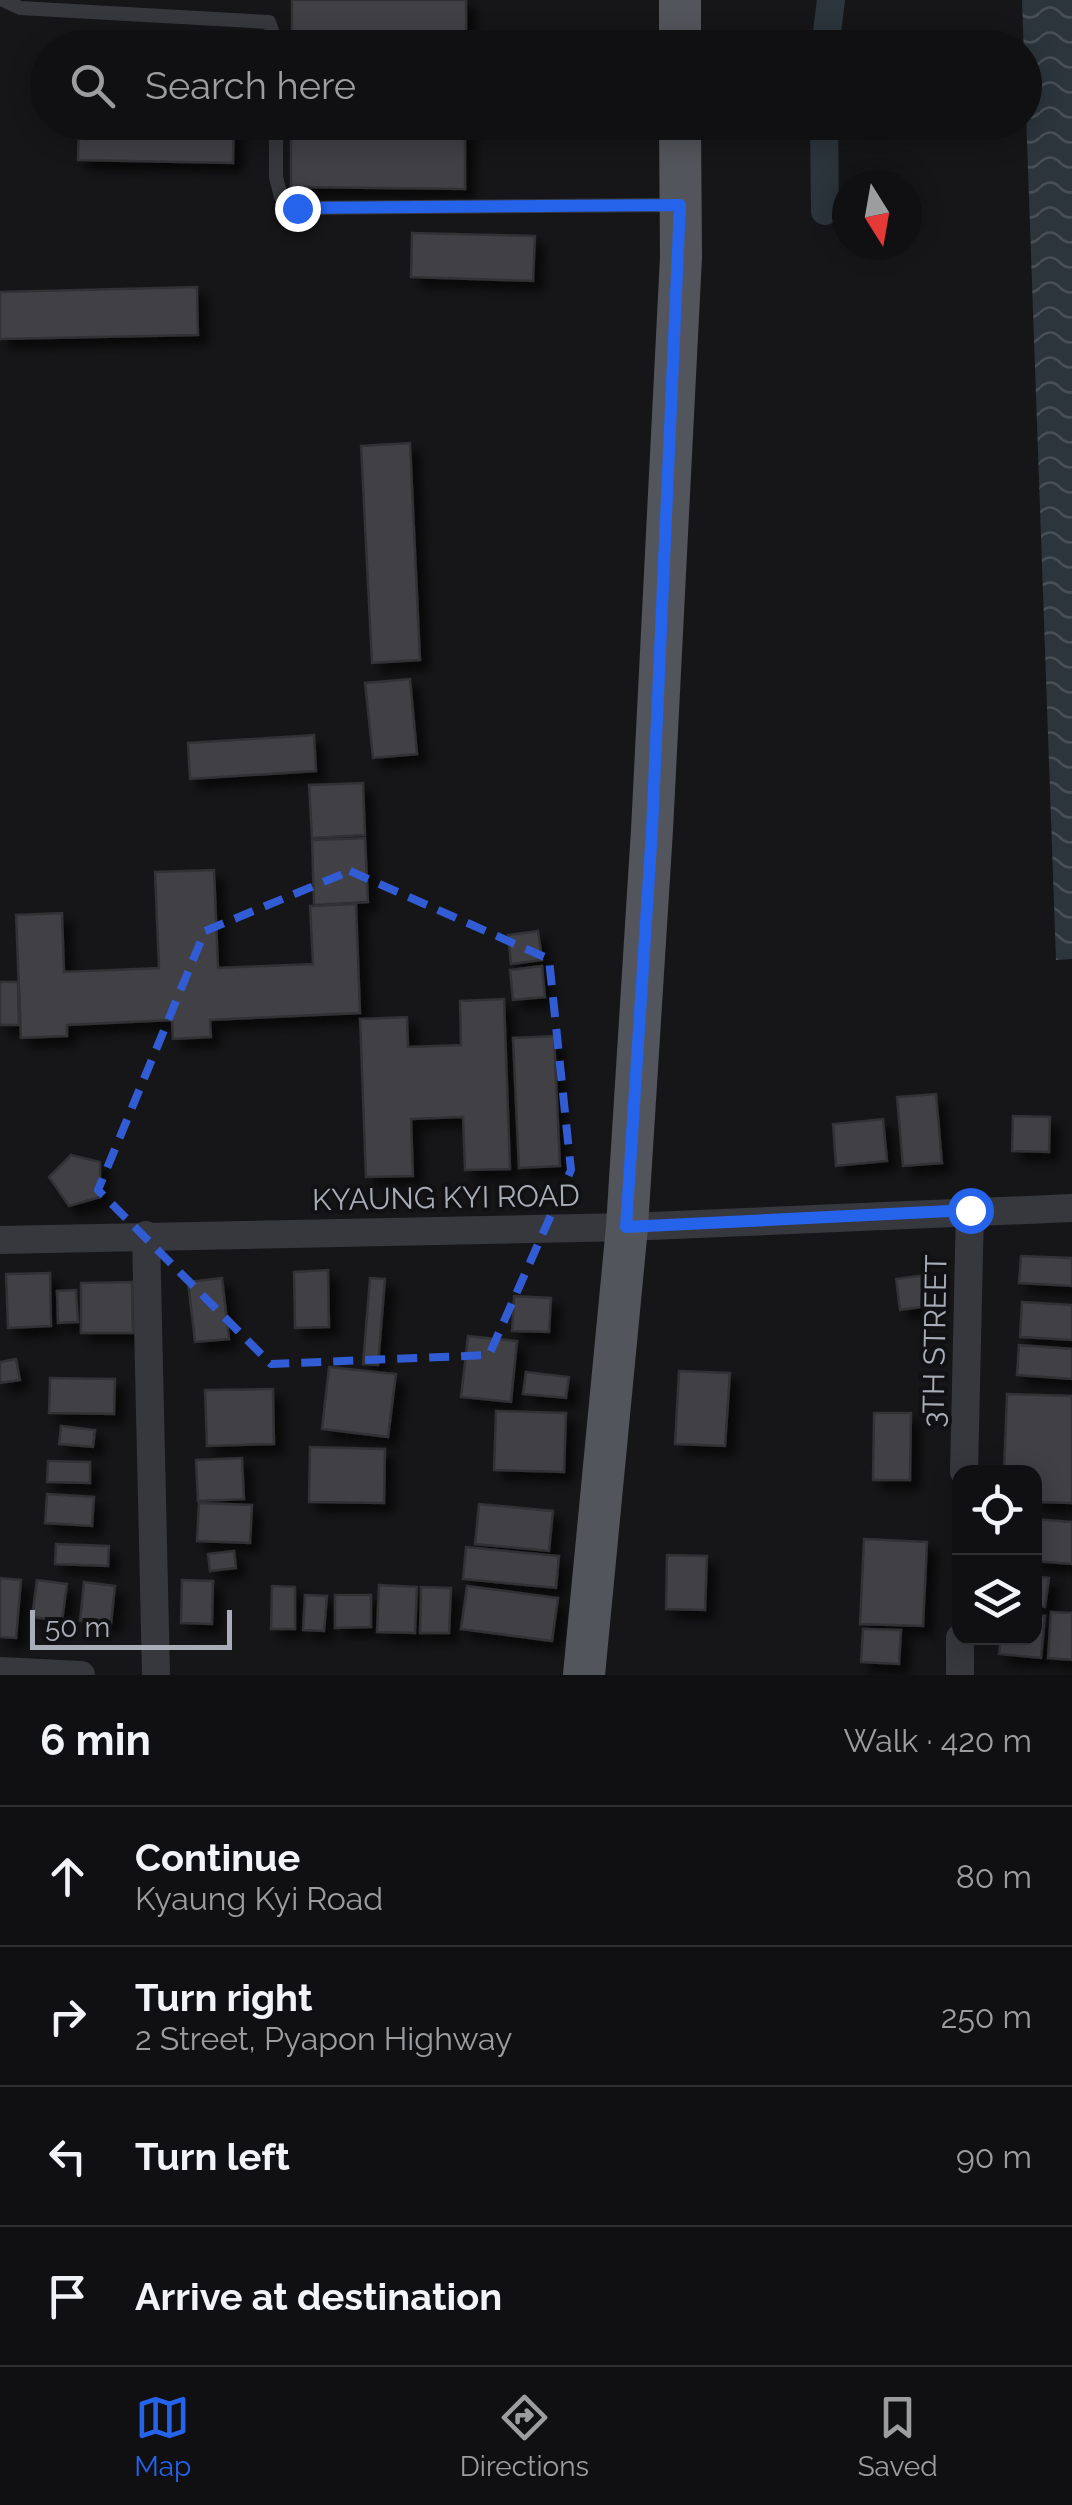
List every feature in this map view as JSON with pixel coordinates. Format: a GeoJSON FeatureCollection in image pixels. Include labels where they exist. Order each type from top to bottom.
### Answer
{"type":"FeatureCollection","features":[{"type":"Feature","properties":{"kind":"main road"},"geometry":{"type":"LineString","coordinates":[[680,0],[680,30]]}},
{"type":"Feature","properties":{"kind":"main road"},"geometry":{"type":"LineString","coordinates":[[584,1675],[626,1227],[652,830],[680,140]]}},
{"type":"Feature","properties":{"kind":"street","name":"KYAUNG KYI ROAD"},"geometry":{"type":"LineString","coordinates":[[0,1240],[626,1227],[1072,1208]]}},
{"type":"Feature","properties":{"kind":"street","name":"3TH STREET"},"geometry":{"type":"LineString","coordinates":[[964,1465],[970,1210]]}},
{"type":"Feature","properties":{"kind":"street"},"geometry":{"type":"LineString","coordinates":[[146,1235],[156,1675]]}},
{"type":"Feature","properties":{"kind":"street"},"geometry":{"type":"LineString","coordinates":[[960,1645],[960,1675]]}},
{"type":"Feature","properties":{"kind":"street"},"geometry":{"type":"LineString","coordinates":[[0,1671],[81,1675]]}},
{"type":"Feature","properties":{"kind":"lane"},"geometry":{"type":"LineString","coordinates":[[4,0],[20,8],[269,22],[272,30]]}},
{"type":"Feature","properties":{"kind":"lane"},"geometry":{"type":"LineString","coordinates":[[276,140],[276,178],[281,198],[297,208],[680,205]]}},
{"type":"Feature","properties":{"kind":"highlighted area"},"geometry":{"type":"Polygon","coordinates":[[[350,871],[549,959],[571,1170],[489,1355],[271,1364],[98,1190],[205,931],[350,871]]]}},
{"type":"Feature","properties":{"kind":"water"},"geometry":{"type":"Polygon","coordinates":[[[1022,0],[1072,0],[1072,959],[1056,960],[1027,140],[1042,140],[1042,30],[1023,30],[1022,0]]]}},
{"type":"Feature","properties":{"kind":"building"},"geometry":{"type":"Polygon","coordinates":[[[292,0],[466,0],[466,30],[292,30],[292,0]]]}},
{"type":"Feature","properties":{"kind":"building"},"geometry":{"type":"Polygon","coordinates":[[[79,140],[234,140],[233,163],[78,160],[79,140]]]}},
{"type":"Feature","properties":{"kind":"building"},"geometry":{"type":"Polygon","coordinates":[[[291,140],[465,140],[465,189],[291,187],[291,140]]]}},
{"type":"Feature","properties":{"kind":"building"},"geometry":{"type":"Polygon","coordinates":[[[412,233],[535,236],[533,281],[411,277],[412,233]]]}},
{"type":"Feature","properties":{"kind":"building"},"geometry":{"type":"Polygon","coordinates":[[[197,287],[198,335],[0,339],[0,292],[197,287]]]}},
{"type":"Feature","properties":{"kind":"building"},"geometry":{"type":"Polygon","coordinates":[[[410,443],[420,660],[372,663],[361,446],[410,443]]]}},
{"type":"Feature","properties":{"kind":"building"},"geometry":{"type":"Polygon","coordinates":[[[410,679],[417,754],[373,758],[365,683],[410,679]]]}},
{"type":"Feature","properties":{"kind":"building"},"geometry":{"type":"Polygon","coordinates":[[[314,735],[316,771],[190,779],[188,743],[314,735]]]}},
{"type":"Feature","properties":{"kind":"building"},"geometry":{"type":"Polygon","coordinates":[[[363,783],[365,835],[312,838],[309,785],[363,783]]]}},
{"type":"Feature","properties":{"kind":"building"},"geometry":{"type":"Polygon","coordinates":[[[365,838],[368,902],[314,905],[312,840],[365,838]]]}},
{"type":"Feature","properties":{"kind":"building"},"geometry":{"type":"Polygon","coordinates":[[[214,870],[218,968],[313,964],[310,906],[356,904],[360,1013],[210,1020],[211,1037],[173,1039],[172,1020],[67,1025],[67,1036],[21,1038],[16,915],[62,913],[64,972],[159,968],[155,872],[214,870]]]}},
{"type":"Feature","properties":{"kind":"building"},"geometry":{"type":"Polygon","coordinates":[[[538,931],[542,960],[511,964],[508,935],[538,931]]]}},
{"type":"Feature","properties":{"kind":"building"},"geometry":{"type":"Polygon","coordinates":[[[542,966],[545,997],[513,1000],[510,970],[542,966]]]}},
{"type":"Feature","properties":{"kind":"building"},"geometry":{"type":"Polygon","coordinates":[[[0,982],[18,982],[19,1025],[0,1025],[0,982]]]}},
{"type":"Feature","properties":{"kind":"building"},"geometry":{"type":"Polygon","coordinates":[[[504,999],[510,1169],[465,1170],[463,1117],[411,1119],[413,1176],[366,1177],[360,1019],[407,1017],[408,1047],[461,1045],[460,1001],[504,999]]]}},
{"type":"Feature","properties":{"kind":"building"},"geometry":{"type":"Polygon","coordinates":[[[554,1036],[560,1166],[519,1168],[513,1038],[554,1036]]]}},
{"type":"Feature","properties":{"kind":"building"},"geometry":{"type":"Polygon","coordinates":[[[936,1094],[942,1163],[903,1166],[897,1097],[936,1094]]]}},
{"type":"Feature","properties":{"kind":"building"},"geometry":{"type":"Polygon","coordinates":[[[1013,1116],[1050,1117],[1049,1152],[1012,1151],[1013,1116]]]}},
{"type":"Feature","properties":{"kind":"building"},"geometry":{"type":"Polygon","coordinates":[[[883,1119],[887,1161],[836,1166],[833,1124],[883,1119]]]}},
{"type":"Feature","properties":{"kind":"building"},"geometry":{"type":"Polygon","coordinates":[[[71,1155],[100,1162],[100,1197],[69,1206],[49,1177],[71,1155]]]}},
{"type":"Feature","properties":{"kind":"building"},"geometry":{"type":"Polygon","coordinates":[[[1021,1256],[1072,1258],[1072,1286],[1019,1283],[1021,1256]]]}},
{"type":"Feature","properties":{"kind":"building"},"geometry":{"type":"Polygon","coordinates":[[[328,1270],[329,1327],[295,1328],[294,1272],[328,1270]]]}},
{"type":"Feature","properties":{"kind":"building"},"geometry":{"type":"Polygon","coordinates":[[[50,1273],[51,1326],[8,1328],[6,1274],[50,1273]]]}},
{"type":"Feature","properties":{"kind":"building"},"geometry":{"type":"Polygon","coordinates":[[[926,1275],[929,1306],[900,1310],[896,1279],[926,1275]]]}},
{"type":"Feature","properties":{"kind":"building"},"geometry":{"type":"Polygon","coordinates":[[[222,1278],[229,1339],[195,1342],[188,1282],[222,1278]]]}},
{"type":"Feature","properties":{"kind":"building"},"geometry":{"type":"Polygon","coordinates":[[[370,1278],[385,1279],[378,1365],[363,1364],[370,1278]]]}},
{"type":"Feature","properties":{"kind":"building"},"geometry":{"type":"Polygon","coordinates":[[[132,1282],[133,1333],[81,1333],[81,1283],[132,1282]]]}},
{"type":"Feature","properties":{"kind":"building"},"geometry":{"type":"Polygon","coordinates":[[[76,1290],[78,1322],[58,1323],[57,1291],[76,1290]]]}},
{"type":"Feature","properties":{"kind":"building"},"geometry":{"type":"Polygon","coordinates":[[[514,1296],[551,1298],[549,1332],[512,1331],[514,1296]]]}},
{"type":"Feature","properties":{"kind":"building"},"geometry":{"type":"Polygon","coordinates":[[[1022,1302],[1072,1305],[1072,1340],[1020,1337],[1022,1302]]]}},
{"type":"Feature","properties":{"kind":"building"},"geometry":{"type":"Polygon","coordinates":[[[468,1336],[517,1341],[511,1402],[461,1397],[468,1336]]]}},
{"type":"Feature","properties":{"kind":"building"},"geometry":{"type":"Polygon","coordinates":[[[1019,1345],[1072,1349],[1072,1379],[1017,1375],[1019,1345]]]}},
{"type":"Feature","properties":{"kind":"building"},"geometry":{"type":"Polygon","coordinates":[[[16,1359],[20,1380],[0,1383],[0,1362],[16,1359]]]}},
{"type":"Feature","properties":{"kind":"building"},"geometry":{"type":"Polygon","coordinates":[[[329,1367],[396,1374],[388,1437],[322,1429],[329,1367]]]}},
{"type":"Feature","properties":{"kind":"building"},"geometry":{"type":"Polygon","coordinates":[[[679,1371],[730,1373],[725,1446],[675,1444],[679,1371]]]}},
{"type":"Feature","properties":{"kind":"building"},"geometry":{"type":"Polygon","coordinates":[[[526,1372],[569,1377],[566,1398],[523,1394],[526,1372]]]}},
{"type":"Feature","properties":{"kind":"building"},"geometry":{"type":"Polygon","coordinates":[[[50,1378],[115,1379],[114,1414],[49,1413],[50,1378]]]}},
{"type":"Feature","properties":{"kind":"building"},"geometry":{"type":"Polygon","coordinates":[[[273,1389],[274,1444],[207,1446],[205,1390],[273,1389]]]}},
{"type":"Feature","properties":{"kind":"building"},"geometry":{"type":"Polygon","coordinates":[[[1007,1394],[1072,1396],[1072,1503],[1042,1502],[1042,1465],[1004,1465],[1007,1394]]]}},
{"type":"Feature","properties":{"kind":"building"},"geometry":{"type":"Polygon","coordinates":[[[496,1411],[566,1413],[564,1472],[494,1470],[496,1411]]]}},
{"type":"Feature","properties":{"kind":"building"},"geometry":{"type":"Polygon","coordinates":[[[874,1413],[911,1413],[910,1480],[873,1480],[874,1413]]]}},
{"type":"Feature","properties":{"kind":"building"},"geometry":{"type":"Polygon","coordinates":[[[61,1426],[95,1430],[93,1447],[59,1444],[61,1426]]]}},
{"type":"Feature","properties":{"kind":"building"},"geometry":{"type":"Polygon","coordinates":[[[310,1447],[385,1449],[384,1503],[309,1502],[310,1447]]]}},
{"type":"Feature","properties":{"kind":"building"},"geometry":{"type":"Polygon","coordinates":[[[242,1458],[244,1499],[198,1501],[196,1460],[242,1458]]]}},
{"type":"Feature","properties":{"kind":"building"},"geometry":{"type":"Polygon","coordinates":[[[48,1461],[90,1462],[90,1483],[47,1482],[48,1461]]]}},
{"type":"Feature","properties":{"kind":"building"},"geometry":{"type":"Polygon","coordinates":[[[47,1494],[94,1497],[92,1526],[45,1523],[47,1494]]]}},
{"type":"Feature","properties":{"kind":"building"},"geometry":{"type":"Polygon","coordinates":[[[199,1503],[252,1505],[250,1543],[197,1541],[199,1503]]]}},
{"type":"Feature","properties":{"kind":"building"},"geometry":{"type":"Polygon","coordinates":[[[479,1504],[553,1511],[549,1551],[475,1544],[479,1504]]]}},
{"type":"Feature","properties":{"kind":"building"},"geometry":{"type":"Polygon","coordinates":[[[1042,1520],[1072,1522],[1072,1564],[1042,1562],[1042,1520]]]}},
{"type":"Feature","properties":{"kind":"building"},"geometry":{"type":"Polygon","coordinates":[[[864,1539],[927,1542],[923,1626],[860,1624],[864,1539]]]}},
{"type":"Feature","properties":{"kind":"building"},"geometry":{"type":"Polygon","coordinates":[[[56,1544],[109,1546],[108,1566],[55,1564],[56,1544]]]}},
{"type":"Feature","properties":{"kind":"building"},"geometry":{"type":"Polygon","coordinates":[[[466,1547],[559,1556],[556,1588],[463,1579],[466,1547]]]}},
{"type":"Feature","properties":{"kind":"building"},"geometry":{"type":"Polygon","coordinates":[[[234,1551],[236,1568],[210,1571],[208,1554],[234,1551]]]}},
{"type":"Feature","properties":{"kind":"building"},"geometry":{"type":"Polygon","coordinates":[[[667,1555],[707,1556],[705,1610],[666,1609],[667,1555]]]}},
{"type":"Feature","properties":{"kind":"building"},"geometry":{"type":"Polygon","coordinates":[[[1042,1577],[1049,1578],[1042,1607],[1042,1577]]]}},
{"type":"Feature","properties":{"kind":"building"},"geometry":{"type":"Polygon","coordinates":[[[0,1578],[21,1580],[16,1638],[0,1637],[0,1578]]]}},
{"type":"Feature","properties":{"kind":"building"},"geometry":{"type":"Polygon","coordinates":[[[37,1580],[67,1584],[62,1621],[32,1617],[37,1580]]]}},
{"type":"Feature","properties":{"kind":"building"},"geometry":{"type":"Polygon","coordinates":[[[182,1580],[213,1581],[212,1624],[181,1623],[182,1580]]]}},
{"type":"Feature","properties":{"kind":"building"},"geometry":{"type":"Polygon","coordinates":[[[84,1582],[115,1586],[111,1624],[80,1621],[84,1582]]]}},
{"type":"Feature","properties":{"kind":"building"},"geometry":{"type":"Polygon","coordinates":[[[379,1585],[417,1587],[415,1633],[377,1632],[379,1585]]]}},
{"type":"Feature","properties":{"kind":"building"},"geometry":{"type":"Polygon","coordinates":[[[272,1586],[295,1587],[295,1629],[271,1629],[272,1586]]]}},
{"type":"Feature","properties":{"kind":"building"},"geometry":{"type":"Polygon","coordinates":[[[467,1586],[558,1598],[552,1641],[461,1629],[467,1586]]]}},
{"type":"Feature","properties":{"kind":"building"},"geometry":{"type":"Polygon","coordinates":[[[421,1587],[451,1588],[449,1633],[420,1633],[421,1587]]]}},
{"type":"Feature","properties":{"kind":"building"},"geometry":{"type":"Polygon","coordinates":[[[305,1595],[327,1596],[324,1631],[303,1630],[305,1595]]]}},
{"type":"Feature","properties":{"kind":"building"},"geometry":{"type":"Polygon","coordinates":[[[335,1595],[371,1595],[371,1627],[335,1628],[335,1595]]]}},
{"type":"Feature","properties":{"kind":"building"},"geometry":{"type":"Polygon","coordinates":[[[1051,1612],[1072,1613],[1072,1660],[1048,1658],[1051,1612]]]}},
{"type":"Feature","properties":{"kind":"building"},"geometry":{"type":"Polygon","coordinates":[[[1042,1616],[1045,1616],[1041,1658],[999,1654],[1000,1645],[1042,1645],[1042,1616]]]}},
{"type":"Feature","properties":{"kind":"building"},"geometry":{"type":"Polygon","coordinates":[[[863,1629],[901,1630],[899,1664],[861,1662],[863,1629]]]}},
{"type":"Feature","properties":{"kind":"waterway"},"geometry":{"type":"LineString","coordinates":[[827,30],[831,0]]}},
{"type":"Feature","properties":{"kind":"waterway"},"geometry":{"type":"LineString","coordinates":[[824,140],[825,211]]}},
{"type":"Feature","properties":{"kind":"route"},"geometry":{"type":"LineString","coordinates":[[297,208],[680,205],[652,830],[626,1227],[970,1210]]}}]}
